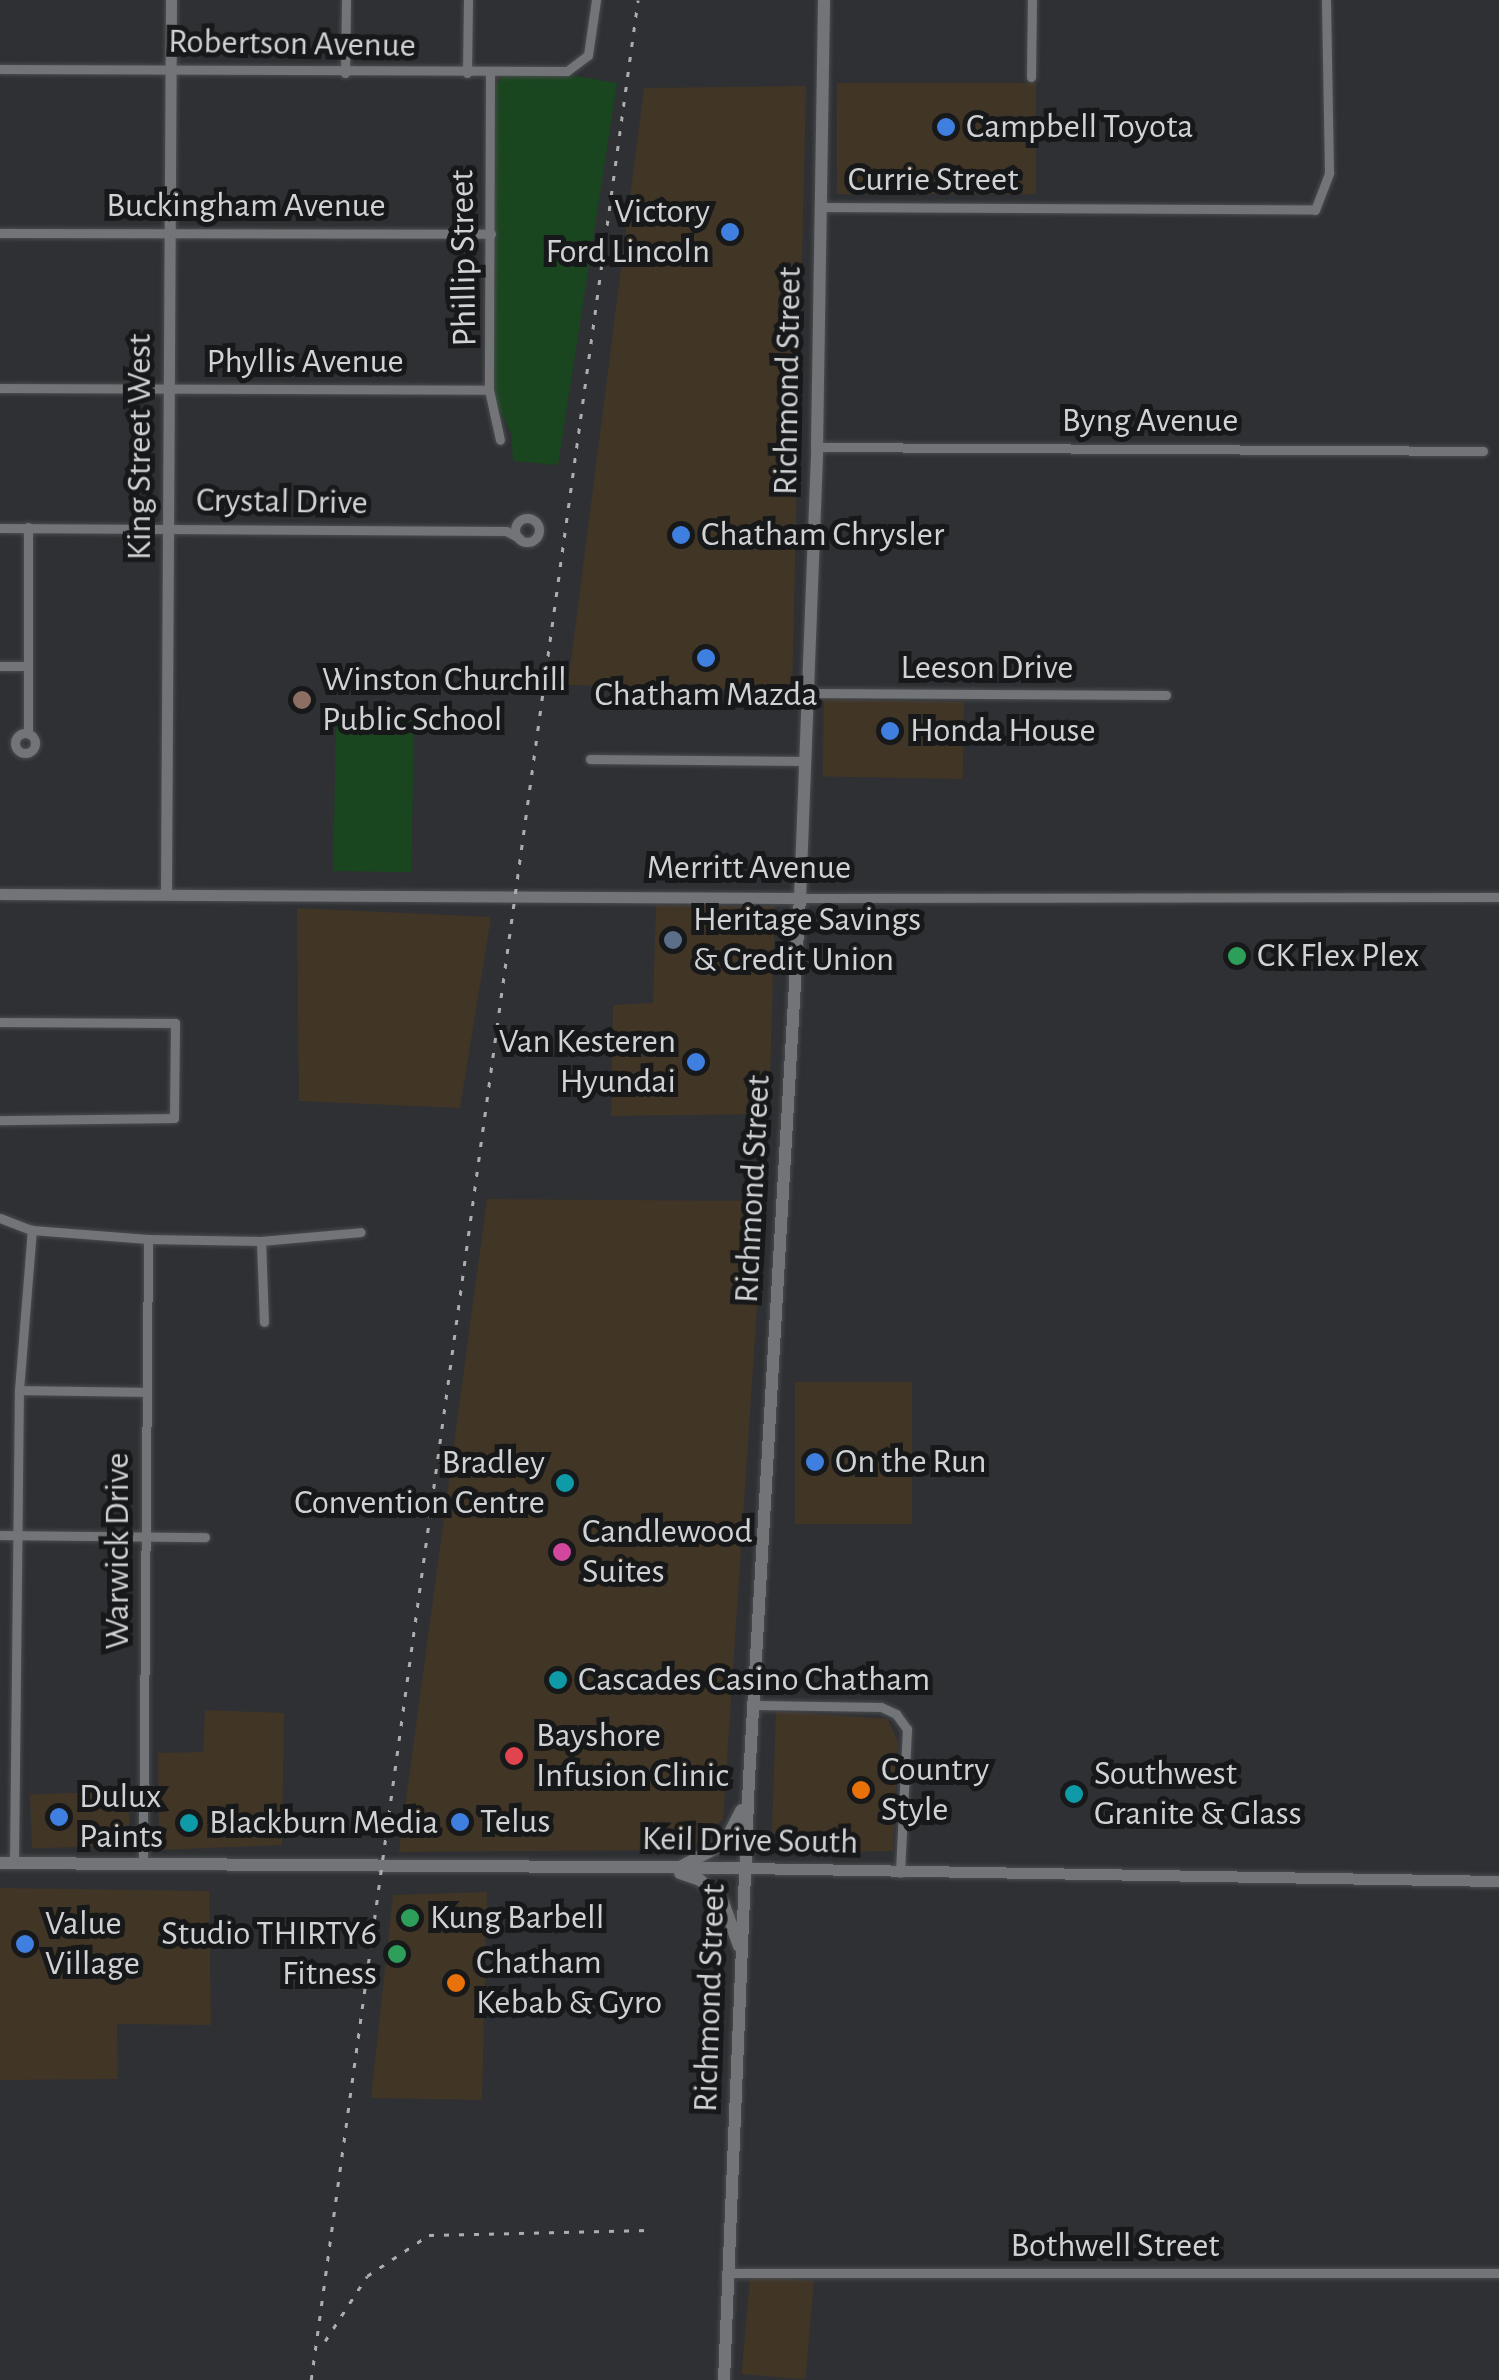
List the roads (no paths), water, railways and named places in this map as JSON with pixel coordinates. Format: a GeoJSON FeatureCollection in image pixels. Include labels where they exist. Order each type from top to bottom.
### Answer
{"type":"FeatureCollection","features":[{"type":"Feature","properties":{"kind":"main road","name":"Richmond Street"},"geometry":{"type":"LineString","coordinates":[[724,2380],[749,1779],[758,1705],[800,898],[817,447],[824,0]]}},
{"type":"Feature","properties":{"kind":"main road"},"geometry":{"type":"LineString","coordinates":[[674,1870],[724,1844],[739,1823],[749,1779]]}},
{"type":"Feature","properties":{"kind":"main road","name":"Keil Drive South"},"geometry":{"type":"LineString","coordinates":[[7,1863],[745,1868]]}},
{"type":"Feature","properties":{"kind":"main road"},"geometry":{"type":"LineString","coordinates":[[674,1870],[700,1880],[722,1902],[744,1963]]}},
{"type":"Feature","properties":{"kind":"street","name":"King Street West"},"geometry":{"type":"LineString","coordinates":[[166,894],[171,0]]}},
{"type":"Feature","properties":{"kind":"street"},"geometry":{"type":"LineString","coordinates":[[345,73],[346,0]]}},
{"type":"Feature","properties":{"kind":"street"},"geometry":{"type":"LineString","coordinates":[[467,72],[468,0]]}},
{"type":"Feature","properties":{"kind":"street","name":"Robertson Avenue"},"geometry":{"type":"LineString","coordinates":[[0,69],[567,71],[582,64],[596,0]]}},
{"type":"Feature","properties":{"kind":"street"},"geometry":{"type":"LineString","coordinates":[[1031,77],[1032,0]]}},
{"type":"Feature","properties":{"kind":"street","name":"Currie Street"},"geometry":{"type":"LineString","coordinates":[[822,207],[1315,210],[1329,173],[1326,0]]}},
{"type":"Feature","properties":{"kind":"street","name":"Phillip Street"},"geometry":{"type":"LineString","coordinates":[[490,73],[489,390],[500,440]]}},
{"type":"Feature","properties":{"kind":"street","name":"Buckingham Avenue"},"geometry":{"type":"LineString","coordinates":[[0,233],[491,234]]}},
{"type":"Feature","properties":{"kind":"street","name":"Phyllis Avenue"},"geometry":{"type":"LineString","coordinates":[[0,388],[489,390]]}},
{"type":"Feature","properties":{"kind":"street","name":"Byng Avenue"},"geometry":{"type":"LineString","coordinates":[[817,447],[1483,451]]}},
{"type":"Feature","properties":{"kind":"street"},"geometry":{"type":"LineString","coordinates":[[530,519],[539,530],[533,540],[519,538],[519,522],[530,519]]}},
{"type":"Feature","properties":{"kind":"street","name":"Crystal Drive"},"geometry":{"type":"LineString","coordinates":[[503,531],[519,522]]}},
{"type":"Feature","properties":{"kind":"street"},"geometry":{"type":"LineString","coordinates":[[28,527],[28,733]]}},
{"type":"Feature","properties":{"kind":"street","name":"Crystal Drive"},"geometry":{"type":"LineString","coordinates":[[0,528],[503,531],[519,538]]}},
{"type":"Feature","properties":{"kind":"street"},"geometry":{"type":"LineString","coordinates":[[0,666],[27,666]]}},
{"type":"Feature","properties":{"kind":"street","name":"Leeson Drive"},"geometry":{"type":"LineString","coordinates":[[808,693],[1166,695]]}},
{"type":"Feature","properties":{"kind":"street"},"geometry":{"type":"LineString","coordinates":[[590,760],[805,761]]}},
{"type":"Feature","properties":{"kind":"street","name":"Merritt Avenue"},"geometry":{"type":"LineString","coordinates":[[0,894],[1499,897]]}},
{"type":"Feature","properties":{"kind":"street"},"geometry":{"type":"LineString","coordinates":[[0,1022],[176,1023],[174,1118],[0,1120]]}},
{"type":"Feature","properties":{"kind":"street"},"geometry":{"type":"LineString","coordinates":[[0,1218],[32,1230],[148,1239],[261,1241],[361,1232]]}},
{"type":"Feature","properties":{"kind":"street"},"geometry":{"type":"LineString","coordinates":[[7,1863],[19,1390],[32,1230]]}},
{"type":"Feature","properties":{"kind":"street","name":"Warwick Drive"},"geometry":{"type":"LineString","coordinates":[[143,1864],[148,1239]]}},
{"type":"Feature","properties":{"kind":"street"},"geometry":{"type":"LineString","coordinates":[[261,1241],[264,1322]]}},
{"type":"Feature","properties":{"kind":"street"},"geometry":{"type":"LineString","coordinates":[[19,1390],[147,1392]]}},
{"type":"Feature","properties":{"kind":"street"},"geometry":{"type":"LineString","coordinates":[[0,1534],[205,1537]]}},
{"type":"Feature","properties":{"kind":"street"},"geometry":{"type":"LineString","coordinates":[[758,1705],[881,1707],[896,1714],[907,1729],[900,1873]]}},
{"type":"Feature","properties":{"kind":"street","name":"Keil Drive South"},"geometry":{"type":"LineString","coordinates":[[745,1868],[1499,1882]]}},
{"type":"Feature","properties":{"kind":"street","name":"Bothwell Street"},"geometry":{"type":"LineString","coordinates":[[731,2274],[1499,2273]]}},
{"type":"Feature","properties":{"kind":"railway"},"geometry":{"type":"LineString","coordinates":[[311,2380],[638,0]]}},
{"type":"Feature","properties":{"kind":"railway"},"geometry":{"type":"LineString","coordinates":[[325,2341],[367,2276],[429,2235],[649,2230]]}},
{"type":"Feature","properties":{"kind":"place","name":"Campbell Toyota"},"geometry":{"type":"Point","coordinates":[946,127]}},
{"type":"Feature","properties":{"kind":"place","name":"Victory Ford Lincoln"},"geometry":{"type":"Point","coordinates":[730,232]}},
{"type":"Feature","properties":{"kind":"place","name":"Chatham Chrysler"},"geometry":{"type":"Point","coordinates":[681,535]}},
{"type":"Feature","properties":{"kind":"place","name":"Chatham Mazda"},"geometry":{"type":"Point","coordinates":[706,658]}},
{"type":"Feature","properties":{"kind":"place","name":"Winston Churchill Public School"},"geometry":{"type":"Point","coordinates":[302,700]}},
{"type":"Feature","properties":{"kind":"place","name":"Honda House"},"geometry":{"type":"Point","coordinates":[890,731]}},
{"type":"Feature","properties":{"kind":"place","name":"Heritage Savings & Credit Union"},"geometry":{"type":"Point","coordinates":[673,940]}},
{"type":"Feature","properties":{"kind":"place","name":"CK Flex Plex"},"geometry":{"type":"Point","coordinates":[1237,956]}},
{"type":"Feature","properties":{"kind":"place","name":"Van Kesteren Hyundai"},"geometry":{"type":"Point","coordinates":[696,1062]}},
{"type":"Feature","properties":{"kind":"place","name":"On the Run"},"geometry":{"type":"Point","coordinates":[815,1462]}},
{"type":"Feature","properties":{"kind":"place","name":"Bradley Convention Centre"},"geometry":{"type":"Point","coordinates":[565,1483]}},
{"type":"Feature","properties":{"kind":"place","name":"Candlewood Suites"},"geometry":{"type":"Point","coordinates":[562,1552]}},
{"type":"Feature","properties":{"kind":"place","name":"Cascades Casino Chatham"},"geometry":{"type":"Point","coordinates":[558,1680]}},
{"type":"Feature","properties":{"kind":"place","name":"Bayshore Infusion Clinic"},"geometry":{"type":"Point","coordinates":[514,1756]}},
{"type":"Feature","properties":{"kind":"place","name":"Country Style"},"geometry":{"type":"Point","coordinates":[861,1790]}},
{"type":"Feature","properties":{"kind":"place","name":"Southwest Granite & Glass"},"geometry":{"type":"Point","coordinates":[1074,1794]}},
{"type":"Feature","properties":{"kind":"place","name":"Dulux Paints"},"geometry":{"type":"Point","coordinates":[59,1817]}},
{"type":"Feature","properties":{"kind":"place","name":"Telus"},"geometry":{"type":"Point","coordinates":[460,1822]}},
{"type":"Feature","properties":{"kind":"place","name":"Blackburn Media"},"geometry":{"type":"Point","coordinates":[189,1823]}},
{"type":"Feature","properties":{"kind":"place","name":"Kung Barbell"},"geometry":{"type":"Point","coordinates":[410,1918]}},
{"type":"Feature","properties":{"kind":"place","name":"Value Village"},"geometry":{"type":"Point","coordinates":[25,1944]}},
{"type":"Feature","properties":{"kind":"place","name":"Studio THIRTY6 Fitness"},"geometry":{"type":"Point","coordinates":[397,1954]}},
{"type":"Feature","properties":{"kind":"place","name":"Chatham Kebab & Gyro"},"geometry":{"type":"Point","coordinates":[456,1983]}}]}
